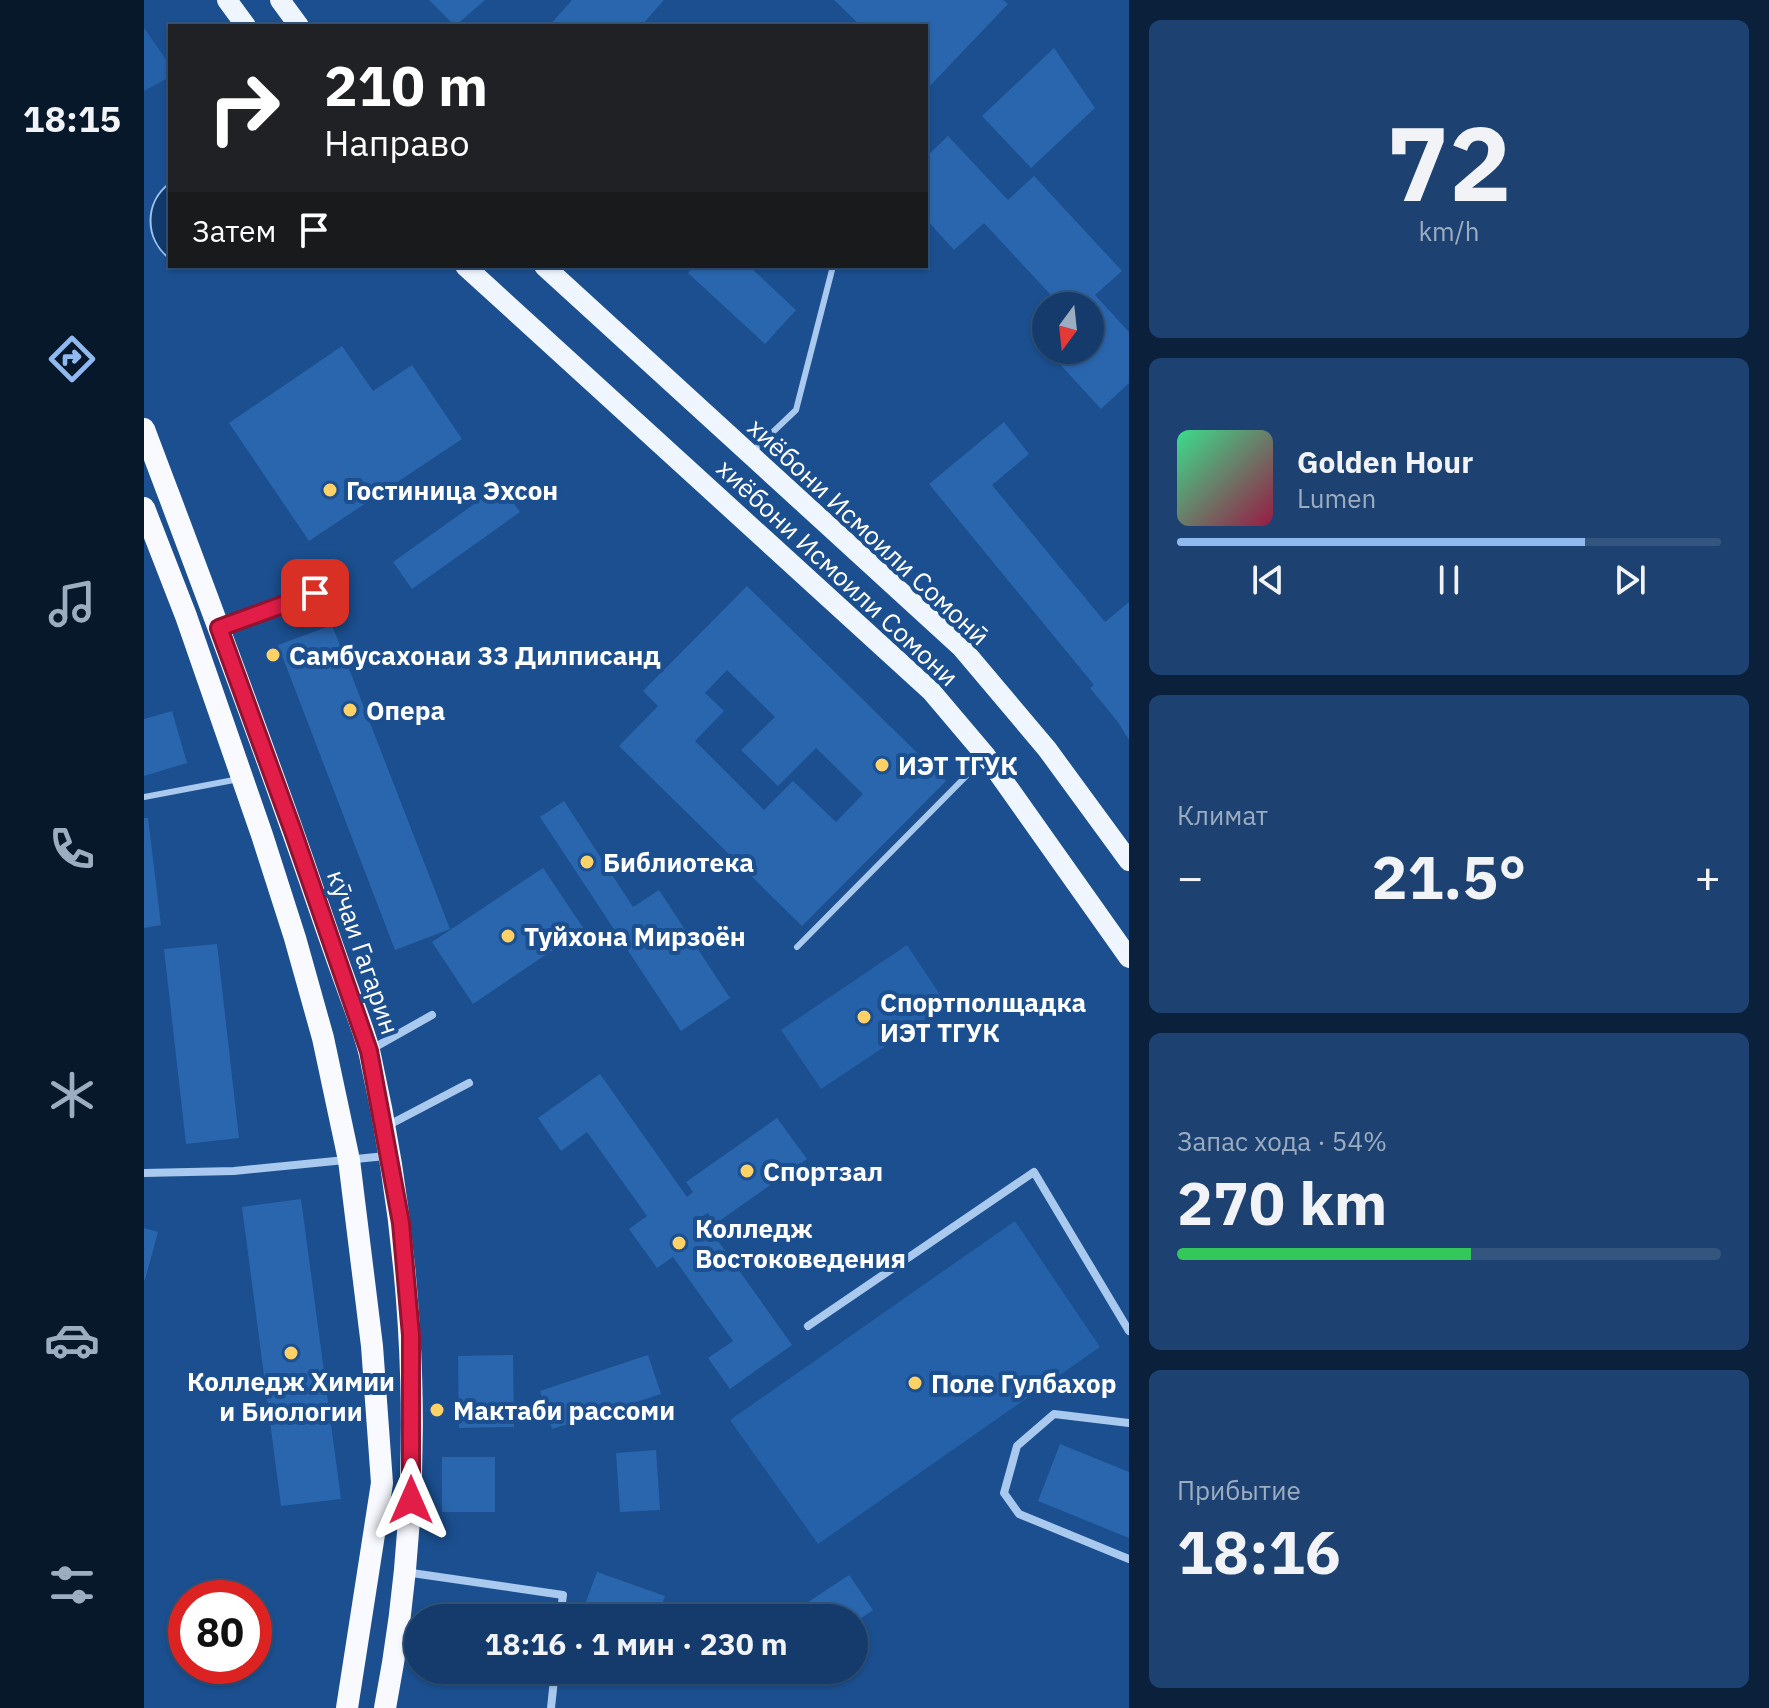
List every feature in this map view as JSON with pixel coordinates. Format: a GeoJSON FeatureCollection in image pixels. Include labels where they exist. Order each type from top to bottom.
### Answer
{"type":"FeatureCollection","features":[{"type":"Feature","properties":{"kind":"highway","name":"кӯчаи Гагарин"},"geometry":{"type":"LineString","coordinates":[[144,429],[293,831],[369,1051],[384,1128],[401,1223],[411,1335],[411,1500],[399,1637],[385,1708]]}},
{"type":"Feature","properties":{"kind":"highway"},"geometry":{"type":"LineString","coordinates":[[144,508],[186,616],[295,938],[323,1038],[349,1160],[372,1346],[382,1483],[347,1708]]}},
{"type":"Feature","properties":{"kind":"main road"},"geometry":{"type":"LineString","coordinates":[[227,0],[245,24]]}},
{"type":"Feature","properties":{"kind":"main road"},"geometry":{"type":"LineString","coordinates":[[280,0],[298,24]]}},
{"type":"Feature","properties":{"kind":"main road","name":"хиёбони Исмоили Сомони"},"geometry":{"type":"LineString","coordinates":[[467,268],[920,680],[986,756],[1129,958]]}},
{"type":"Feature","properties":{"kind":"main road","name":"хиёбони Исмоили Сомонӣ"},"geometry":{"type":"LineString","coordinates":[[546,268],[961,647],[1047,749],[1129,861]]}},
{"type":"Feature","properties":{"kind":"street"},"geometry":{"type":"LineString","coordinates":[[219,628],[315,593]]}},
{"type":"Feature","properties":{"kind":"street"},"geometry":{"type":"LineString","coordinates":[[369,1051],[432,1015]]}},
{"type":"Feature","properties":{"kind":"street"},"geometry":{"type":"LineString","coordinates":[[384,1128],[469,1083]]}},
{"type":"Feature","properties":{"kind":"street"},"geometry":{"type":"LineString","coordinates":[[144,1173],[234,1171],[389,1155]]}},
{"type":"Feature","properties":{"kind":"street"},"geometry":{"type":"LineString","coordinates":[[808,1326],[1034,1172],[1129,1331]]}},
{"type":"Feature","properties":{"kind":"street"},"geometry":{"type":"LineString","coordinates":[[1129,1423],[1054,1414],[1017,1446],[1004,1493],[1019,1514],[1129,1559]]}},
{"type":"Feature","properties":{"kind":"street"},"geometry":{"type":"LineString","coordinates":[[405,1572],[563,1595],[562,1604]]}},
{"type":"Feature","properties":{"kind":"street"},"geometry":{"type":"LineString","coordinates":[[551,1708],[554,1684]]}},
{"type":"Feature","properties":{"kind":"lane"},"geometry":{"type":"LineString","coordinates":[[750,454],[796,410],[832,268]]}},
{"type":"Feature","properties":{"kind":"lane"},"geometry":{"type":"LineString","coordinates":[[797,947],[986,756]]}},
{"type":"Feature","properties":{"kind":"lane"},"geometry":{"type":"LineString","coordinates":[[144,797],[242,779]]}},
{"type":"Feature","properties":{"kind":"shaded area"},"geometry":{"type":"Polygon","coordinates":[[[144,28],[168,62],[168,78],[144,91],[144,28]]]}},
{"type":"Feature","properties":{"kind":"shaded area"},"geometry":{"type":"Polygon","coordinates":[[[168,185],[168,257],[155,241],[150,221],[155,200],[168,185]]]}},
{"type":"Feature","properties":{"kind":"shaded area","name":"Спортполщадка ИЭТ ТГУК"},"geometry":{"type":"Polygon","coordinates":[[[907,945],[947,1005],[821,1089],[781,1030],[907,945]]]}},
{"type":"Feature","properties":{"kind":"shaded area","name":"Поле Гулбахор"},"geometry":{"type":"Polygon","coordinates":[[[1015,1221],[1100,1347],[818,1544],[730,1420],[1015,1221]]]}},
{"type":"Feature","properties":{"kind":"building"},"geometry":{"type":"Polygon","coordinates":[[[429,0],[485,0],[457,24],[453,24],[429,0]]]}},
{"type":"Feature","properties":{"kind":"building"},"geometry":{"type":"Polygon","coordinates":[[[572,0],[664,0],[643,24],[551,24],[572,0]]]}},
{"type":"Feature","properties":{"kind":"building"},"geometry":{"type":"Polygon","coordinates":[[[834,0],[1003,0],[1008,4],[928,88],[928,24],[859,24],[834,0]]]}},
{"type":"Feature","properties":{"kind":"building"},"geometry":{"type":"Polygon","coordinates":[[[1054,48],[1095,108],[1031,168],[982,116],[1054,48]]]}},
{"type":"Feature","properties":{"kind":"building"},"geometry":{"type":"Polygon","coordinates":[[[948,136],[1008,200],[1034,176],[1122,271],[1098,292],[1048,292],[984,223],[954,250],[928,221],[928,155],[948,136]]]}},
{"type":"Feature","properties":{"kind":"building"},"geometry":{"type":"Polygon","coordinates":[[[692,268],[751,268],[796,310],[765,344],[688,273],[692,268]]]}},
{"type":"Feature","properties":{"kind":"building"},"geometry":{"type":"Polygon","coordinates":[[[1104,305],[1129,332],[1129,383],[1101,409],[1060,364],[1104,364],[1104,305]]]}},
{"type":"Feature","properties":{"kind":"building","name":"Гостиница Эхсон"},"geometry":{"type":"Polygon","coordinates":[[[342,346],[373,391],[412,365],[462,439],[309,541],[229,423],[342,346]]]}},
{"type":"Feature","properties":{"kind":"building"},"geometry":{"type":"Polygon","coordinates":[[[1004,422],[1029,454],[992,485],[1105,622],[1129,602],[1129,740],[1090,688],[1094,685],[929,484],[1004,422]]]}},
{"type":"Feature","properties":{"kind":"building"},"geometry":{"type":"Polygon","coordinates":[[[501,485],[520,512],[412,589],[393,562],[501,485]]]}},
{"type":"Feature","properties":{"kind":"building","name":"ИЭТ ТГУК"},"geometry":{"type":"Polygon","coordinates":[[[747,586],[946,781],[802,926],[619,746],[658,706],[643,691],[747,586]],[[727,670],[705,693],[724,711],[695,741],[764,810],[793,781],[836,822],[863,794],[816,748],[778,786],[741,750],[775,717],[727,670]]]}},
{"type":"Feature","properties":{"kind":"building"},"geometry":{"type":"Polygon","coordinates":[[[332,625],[450,929],[395,950],[278,645],[332,625]]]}},
{"type":"Feature","properties":{"kind":"building"},"geometry":{"type":"Polygon","coordinates":[[[172,711],[187,763],[144,776],[144,719],[172,711]]]}},
{"type":"Feature","properties":{"kind":"building"},"geometry":{"type":"Polygon","coordinates":[[[564,801],[633,907],[659,890],[730,998],[681,1031],[540,817],[564,801]]]}},
{"type":"Feature","properties":{"kind":"building"},"geometry":{"type":"Polygon","coordinates":[[[144,818],[148,818],[161,925],[144,928],[144,818]]]}},
{"type":"Feature","properties":{"kind":"building","name":"Туйхона Мирзоён"},"geometry":{"type":"Polygon","coordinates":[[[543,868],[584,929],[473,1004],[432,942],[543,868]]]}},
{"type":"Feature","properties":{"kind":"building"},"geometry":{"type":"Polygon","coordinates":[[[217,944],[239,1138],[186,1144],[164,949],[217,944]]]}},
{"type":"Feature","properties":{"kind":"building","name":"Колледж Востоковедения"},"geometry":{"type":"Polygon","coordinates":[[[600,1074],[687,1197],[693,1192],[686,1182],[777,1118],[807,1159],[715,1224],[708,1213],[701,1217],[792,1345],[730,1389],[708,1358],[733,1341],[673,1257],[657,1268],[629,1229],[647,1216],[587,1132],[561,1151],[538,1118],[600,1074]]]}},
{"type":"Feature","properties":{"kind":"building","name":"Колледж Химии и Биологии"},"geometry":{"type":"Polygon","coordinates":[[[301,1199],[341,1499],[281,1506],[242,1207],[301,1199]]]}},
{"type":"Feature","properties":{"kind":"building"},"geometry":{"type":"Polygon","coordinates":[[[144,1228],[158,1232],[145,1280],[144,1280],[144,1228]]]}},
{"type":"Feature","properties":{"kind":"building"},"geometry":{"type":"Polygon","coordinates":[[[513,1355],[514,1427],[459,1428],[458,1356],[513,1355]]]}},
{"type":"Feature","properties":{"kind":"building"},"geometry":{"type":"Polygon","coordinates":[[[648,1355],[661,1394],[552,1429],[540,1391],[648,1355]]]}},
{"type":"Feature","properties":{"kind":"building"},"geometry":{"type":"Polygon","coordinates":[[[1060,1444],[1129,1472],[1129,1538],[1038,1501],[1060,1444]]]}},
{"type":"Feature","properties":{"kind":"building"},"geometry":{"type":"Polygon","coordinates":[[[656,1450],[660,1510],[620,1512],[616,1453],[656,1450]]]}},
{"type":"Feature","properties":{"kind":"building"},"geometry":{"type":"Polygon","coordinates":[[[442,1457],[495,1457],[495,1512],[442,1512],[442,1457]]]}},
{"type":"Feature","properties":{"kind":"building"},"geometry":{"type":"Polygon","coordinates":[[[597,1572],[665,1596],[662,1604],[585,1604],[597,1572]]]}},
{"type":"Feature","properties":{"kind":"building"},"geometry":{"type":"Polygon","coordinates":[[[849,1575],[873,1610],[868,1613],[868,1604],[805,1604],[849,1575]]]}},
{"type":"Feature","properties":{"kind":"place","name":"Гостиница Эхсон"},"geometry":{"type":"Point","coordinates":[330,490]}},
{"type":"Feature","properties":{"kind":"place","name":"Самбусахонаи 33 Дилписанд"},"geometry":{"type":"Point","coordinates":[273,655]}},
{"type":"Feature","properties":{"kind":"place","name":"Опера"},"geometry":{"type":"Point","coordinates":[350,710]}},
{"type":"Feature","properties":{"kind":"place","name":"ИЭТ ТГУК"},"geometry":{"type":"Point","coordinates":[882,765]}},
{"type":"Feature","properties":{"kind":"place","name":"Библиотека"},"geometry":{"type":"Point","coordinates":[587,862]}},
{"type":"Feature","properties":{"kind":"place","name":"Туйхона Мирзоён"},"geometry":{"type":"Point","coordinates":[508,936]}},
{"type":"Feature","properties":{"kind":"place","name":"Спортполщадка ИЭТ ТГУК"},"geometry":{"type":"Point","coordinates":[864,1017]}},
{"type":"Feature","properties":{"kind":"place","name":"Спортзал"},"geometry":{"type":"Point","coordinates":[747,1171]}},
{"type":"Feature","properties":{"kind":"place","name":"Колледж Востоковедения"},"geometry":{"type":"Point","coordinates":[679,1243]}},
{"type":"Feature","properties":{"kind":"place","name":"Колледж Химии и Биологии"},"geometry":{"type":"Point","coordinates":[291,1353]}},
{"type":"Feature","properties":{"kind":"place","name":"Поле Гулбахор"},"geometry":{"type":"Point","coordinates":[915,1383]}},
{"type":"Feature","properties":{"kind":"place","name":"Мактаби рассоми"},"geometry":{"type":"Point","coordinates":[437,1410]}},
{"type":"Feature","properties":{"kind":"route"},"geometry":{"type":"LineString","coordinates":[[315,593],[219,628],[369,1051],[401,1223],[411,1335],[411,1500]]}}]}
